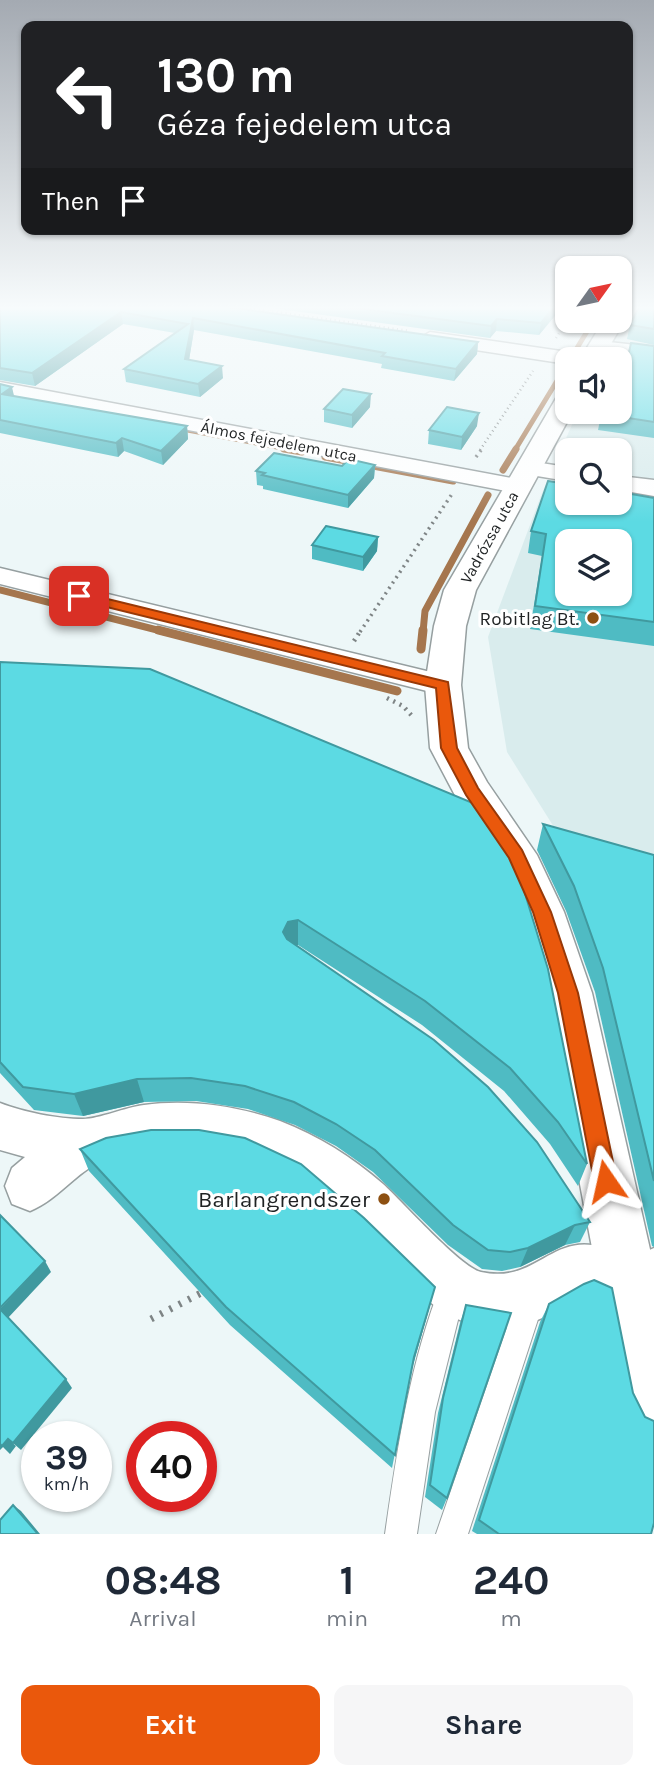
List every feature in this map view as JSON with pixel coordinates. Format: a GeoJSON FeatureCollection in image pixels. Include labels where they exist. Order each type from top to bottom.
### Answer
{"type":"FeatureCollection","features":[{"type":"Feature","properties":{"kind":"street","name":"Álmos fejedelem utca"},"geometry":{"type":"LineString","coordinates":[[0,388],[522,477],[555,475]]}},
{"type":"Feature","properties":{"kind":"street","name":"Vadrózsa utca"},"geometry":{"type":"LineString","coordinates":[[555,421],[460,590],[450,626],[443,685],[449,748],[472,791],[516,855],[542,912],[568,993],[641,1282],[654,1407]]}},
{"type":"Feature","properties":{"kind":"street"},"geometry":{"type":"LineString","coordinates":[[632,485],[654,488]]}},
{"type":"Feature","properties":{"kind":"street"},"geometry":{"type":"LineString","coordinates":[[0,576],[443,685]]}},
{"type":"Feature","properties":{"kind":"street"},"geometry":{"type":"LineString","coordinates":[[0,1126],[10,1131],[85,1143]]}},
{"type":"Feature","properties":{"kind":"street"},"geometry":{"type":"LineString","coordinates":[[30,1186],[64,1154],[85,1143],[133,1130],[182,1127],[259,1135],[300,1153],[333,1175],[453,1289],[471,1298],[496,1301],[532,1294],[554,1278],[575,1270],[595,1270],[641,1282]]}},
{"type":"Feature","properties":{"kind":"lane"},"geometry":{"type":"LineString","coordinates":[[594,1238],[641,1282]]}},
{"type":"Feature","properties":{"kind":"lane"},"geometry":{"type":"LineString","coordinates":[[401,1534],[412,1444],[432,1356],[453,1289]]}},
{"type":"Feature","properties":{"kind":"lane"},"geometry":{"type":"LineString","coordinates":[[452,1534],[506,1365],[532,1294]]}},
{"type":"Feature","properties":{"kind":"path"},"geometry":{"type":"LineString","coordinates":[[151,1320],[208,1290]]}},
{"type":"Feature","properties":{"kind":"shaded area"},"geometry":{"type":"Polygon","coordinates":[[[632,379],[654,379],[654,1111],[612,920],[507,752],[488,637],[555,463],[555,515],[632,515],[632,438],[566,438],[572,424],[632,424],[632,379]]]}},
{"type":"Feature","properties":{"kind":"building"},"geometry":{"type":"Polygon","coordinates":[[[171,379],[205,379],[198,384],[171,379]]]}},
{"type":"Feature","properties":{"kind":"building"},"geometry":{"type":"Polygon","coordinates":[[[632,379],[654,379],[654,422],[632,419],[632,379]]]}},
{"type":"Feature","properties":{"kind":"building"},"geometry":{"type":"Polygon","coordinates":[[[0,384],[12,387],[2,394],[187,426],[161,451],[122,438],[116,443],[0,420],[0,384]]]}},
{"type":"Feature","properties":{"kind":"building"},"geometry":{"type":"Polygon","coordinates":[[[343,389],[371,394],[352,415],[324,409],[343,389]]]}},
{"type":"Feature","properties":{"kind":"building"},"geometry":{"type":"Polygon","coordinates":[[[447,407],[479,413],[462,437],[429,430],[447,407]]]}},
{"type":"Feature","properties":{"kind":"building"},"geometry":{"type":"Polygon","coordinates":[[[274,453],[342,466],[349,459],[375,465],[348,495],[262,475],[265,473],[256,471],[274,453]]]}},
{"type":"Feature","properties":{"kind":"building"},"geometry":{"type":"Polygon","coordinates":[[[548,481],[555,482],[555,515],[632,515],[632,494],[654,498],[654,622],[535,606],[546,534],[531,531],[548,481]]]}},
{"type":"Feature","properties":{"kind":"building"},"geometry":{"type":"Polygon","coordinates":[[[326,526],[378,537],[363,557],[312,545],[326,526]]]}},
{"type":"Feature","properties":{"kind":"building"},"geometry":{"type":"Polygon","coordinates":[[[0,662],[150,669],[480,806],[501,836],[523,887],[548,969],[587,1164],[558,1122],[510,1068],[425,1001],[298,920],[288,922],[283,932],[287,939],[434,1040],[488,1087],[537,1142],[590,1222],[575,1225],[528,1248],[510,1252],[488,1250],[453,1225],[375,1150],[336,1124],[294,1102],[245,1086],[191,1078],[137,1079],[74,1094],[23,1087],[0,1062],[0,662]]]}},
{"type":"Feature","properties":{"kind":"building"},"geometry":{"type":"Polygon","coordinates":[[[543,824],[654,855],[654,1181],[603,968],[574,886],[543,824]]]}},
{"type":"Feature","properties":{"kind":"building"},"geometry":{"type":"Polygon","coordinates":[[[151,1130],[199,1130],[245,1138],[301,1164],[364,1218],[435,1287],[414,1357],[395,1455],[226,1307],[80,1149],[106,1138],[151,1130]]]}},
{"type":"Feature","properties":{"kind":"building"},"geometry":{"type":"Polygon","coordinates":[[[0,1215],[45,1261],[0,1308],[0,1215]]]}},
{"type":"Feature","properties":{"kind":"building"},"geometry":{"type":"Polygon","coordinates":[[[594,1280],[612,1288],[633,1393],[645,1417],[654,1421],[654,1523],[651,1534],[499,1534],[479,1520],[549,1304],[594,1280]]]}},
{"type":"Feature","properties":{"kind":"building"},"geometry":{"type":"Polygon","coordinates":[[[466,1305],[511,1313],[447,1498],[430,1485],[443,1398],[466,1305]]]}},
{"type":"Feature","properties":{"kind":"building"},"geometry":{"type":"Polygon","coordinates":[[[0,1309],[66,1379],[31,1421],[21,1421],[21,1433],[13,1443],[8,1439],[2,1446],[0,1309]]]}},
{"type":"Feature","properties":{"kind":"building"},"geometry":{"type":"Polygon","coordinates":[[[13,1505],[38,1534],[0,1534],[0,1520],[13,1505]]]}},
{"type":"Feature","properties":{"kind":"waterway"},"geometry":{"type":"LineString","coordinates":[[515,450],[555,384]]}},
{"type":"Feature","properties":{"kind":"waterway"},"geometry":{"type":"LineString","coordinates":[[177,428],[293,450]]}},
{"type":"Feature","properties":{"kind":"waterway"},"geometry":{"type":"LineString","coordinates":[[284,449],[302,452]]}},
{"type":"Feature","properties":{"kind":"waterway"},"geometry":{"type":"LineString","coordinates":[[503,470],[516,449]]}},
{"type":"Feature","properties":{"kind":"waterway"},"geometry":{"type":"LineString","coordinates":[[325,457],[453,481]]}},
{"type":"Feature","properties":{"kind":"waterway"},"geometry":{"type":"LineString","coordinates":[[423,632],[425,611],[488,495]]}},
{"type":"Feature","properties":{"kind":"waterway"},"geometry":{"type":"LineString","coordinates":[[0,590],[165,632]]}},
{"type":"Feature","properties":{"kind":"waterway"},"geometry":{"type":"LineString","coordinates":[[158,630],[397,691]]}},
{"type":"Feature","properties":{"kind":"waterway"},"geometry":{"type":"LineString","coordinates":[[421,649],[423,630]]}},
{"type":"Feature","properties":{"kind":"place","name":"Robitlag Bt."},"geometry":{"type":"Point","coordinates":[593,618]}},
{"type":"Feature","properties":{"kind":"place","name":"Barlangrendszer"},"geometry":{"type":"Point","coordinates":[384,1199]}},
{"type":"Feature","properties":{"kind":"route"},"geometry":{"type":"LineString","coordinates":[[79,596],[443,685],[449,748],[472,791],[516,855],[542,912],[568,993],[606,1181]]}}]}
